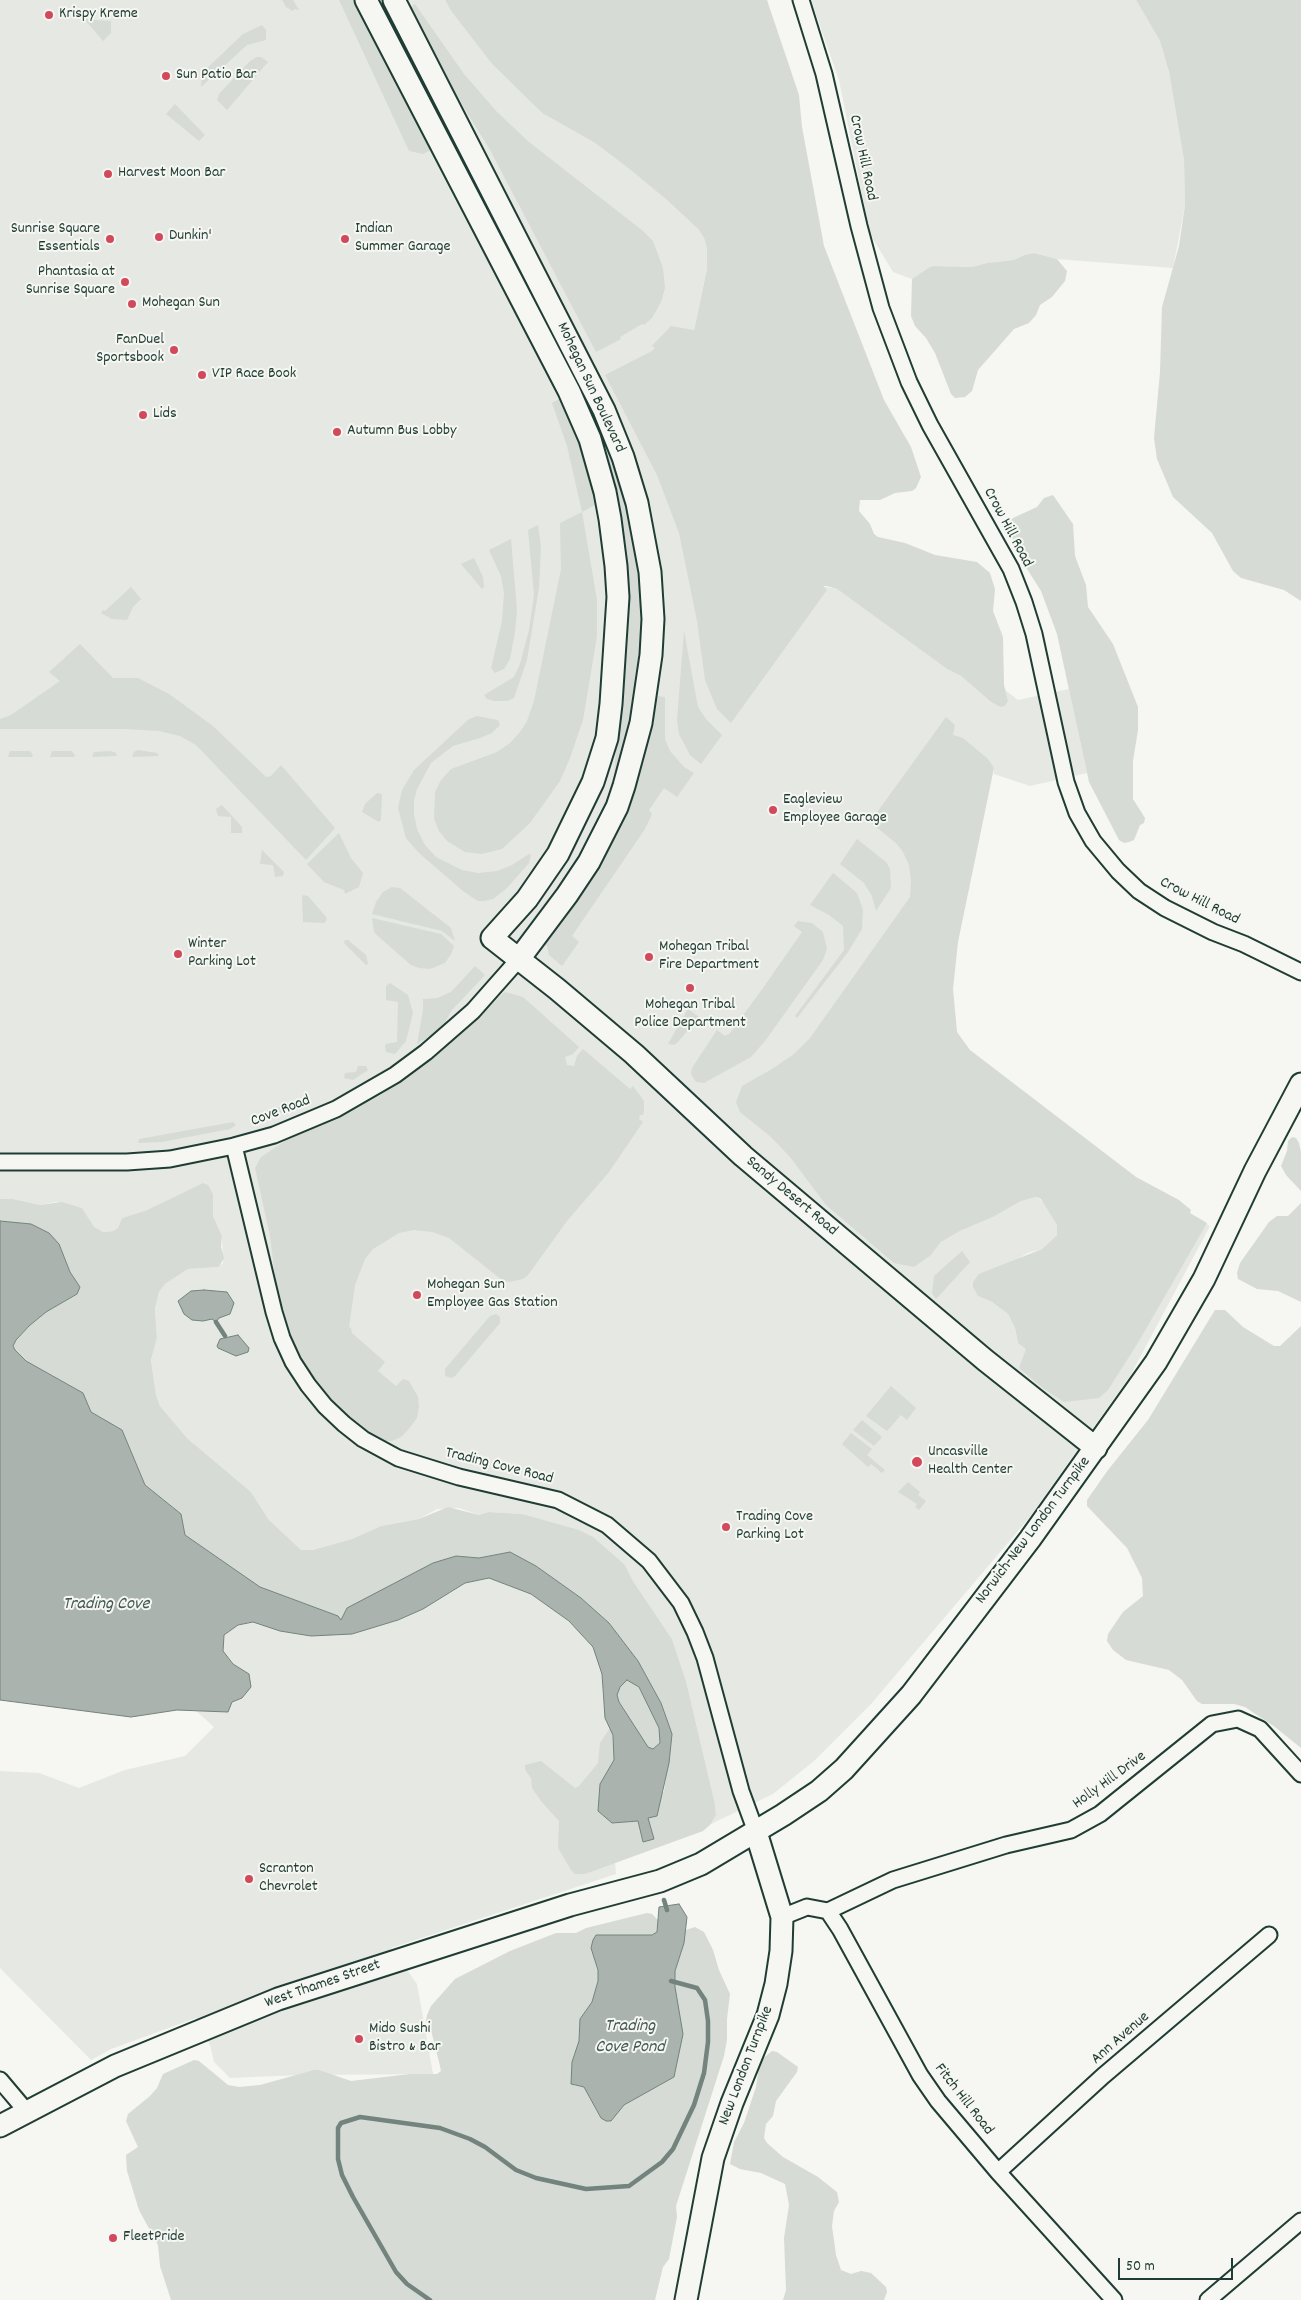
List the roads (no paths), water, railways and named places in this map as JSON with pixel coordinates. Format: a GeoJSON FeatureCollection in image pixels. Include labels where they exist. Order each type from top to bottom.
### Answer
{"type":"FeatureCollection","features":[{"type":"Feature","properties":{"kind":"main road","name":"Mohegan Sun Boulevard"},"geometry":{"type":"LineString","coordinates":[[366,0],[569,391],[592,447],[610,519],[618,597],[607,738],[590,789],[558,854],[527,899],[492,938]]}},
{"type":"Feature","properties":{"kind":"main road","name":"Mohegan Sun Boulevard"},"geometry":{"type":"LineString","coordinates":[[394,0],[604,410],[623,456],[638,503],[650,572],[653,619],[650,663],[641,723],[617,807],[589,862],[562,903],[519,959]]}},
{"type":"Feature","properties":{"kind":"main road","name":"Sandy Desert Road"},"geometry":{"type":"LineString","coordinates":[[492,938],[634,1054],[743,1156],[985,1360],[1096,1448]]}},
{"type":"Feature","properties":{"kind":"main road","name":"Norwich-New London Turnpike"},"geometry":{"type":"LineString","coordinates":[[660,1881],[701,1864],[756,1832],[819,1791],[844,1769],[911,1695],[1096,1448],[1156,1362],[1204,1279],[1255,1171],[1301,1084]]}},
{"type":"Feature","properties":{"kind":"main road","name":"New London Turnpike"},"geometry":{"type":"LineString","coordinates":[[686,2300],[713,2158],[732,2103],[768,2015],[776,1984],[781,1950],[782,1917],[756,1832]]}},
{"type":"Feature","properties":{"kind":"main road","name":"West Thames Street"},"geometry":{"type":"LineString","coordinates":[[0,2126],[114,2066],[278,1998],[570,1905],[660,1881]]}},
{"type":"Feature","properties":{"kind":"street","name":"Crow Hill Road"},"geometry":{"type":"LineString","coordinates":[[801,0],[824,74],[859,226],[881,308],[909,382],[930,425],[1011,568],[1034,634],[1066,782],[1077,813],[1093,841],[1118,871],[1139,891],[1165,908],[1213,932],[1251,947],[1301,972]]}},
{"type":"Feature","properties":{"kind":"street","name":"Cove Road"},"geometry":{"type":"LineString","coordinates":[[0,1162],[127,1162],[170,1159],[234,1146],[274,1135],[336,1109],[395,1075],[426,1052],[473,1011],[519,959]]}},
{"type":"Feature","properties":{"kind":"street","name":"Trading Cove Road"},"geometry":{"type":"LineString","coordinates":[[234,1146],[282,1338],[293,1362],[308,1385],[325,1406],[344,1424],[364,1439],[398,1458],[459,1477],[558,1500],[607,1525],[648,1560],[681,1603],[695,1632],[705,1658],[741,1791],[756,1832]]}},
{"type":"Feature","properties":{"kind":"street","name":"Holly Hill Drive"},"geometry":{"type":"LineString","coordinates":[[828,1911],[893,1880],[1006,1845],[1071,1830],[1100,1814],[1212,1724],[1238,1719],[1260,1730],[1301,1774]]}},
{"type":"Feature","properties":{"kind":"street"},"geometry":{"type":"LineString","coordinates":[[782,1917],[807,1907],[828,1911]]}},
{"type":"Feature","properties":{"kind":"street","name":"Fitch Hill Road"},"geometry":{"type":"LineString","coordinates":[[828,1911],[840,1929],[920,2075],[938,2101],[998,2172],[1114,2300]]}},
{"type":"Feature","properties":{"kind":"street","name":"Ann Avenue"},"geometry":{"type":"LineString","coordinates":[[998,2172],[1103,2076],[1269,1935]]}},
{"type":"Feature","properties":{"kind":"street"},"geometry":{"type":"LineString","coordinates":[[0,2080],[27,2112]]}},
{"type":"Feature","properties":{"kind":"street"},"geometry":{"type":"LineString","coordinates":[[1208,2300],[1301,2221]]}},
{"type":"Feature","properties":{"kind":"water","name":"Trading Cove"},"geometry":{"type":"Polygon","coordinates":[[[0,1221],[31,1224],[49,1233],[59,1244],[70,1272],[80,1287],[77,1294],[46,1312],[29,1326],[16,1340],[13,1346],[15,1350],[26,1361],[83,1393],[91,1412],[122,1430],[145,1485],[181,1514],[185,1535],[260,1587],[338,1616],[341,1620],[347,1608],[433,1563],[456,1556],[479,1558],[510,1552],[536,1566],[581,1598],[609,1623],[638,1661],[661,1703],[672,1734],[669,1763],[657,1816],[648,1818],[654,1839],[643,1842],[638,1821],[612,1823],[598,1811],[600,1784],[614,1760],[613,1735],[605,1718],[602,1674],[593,1647],[569,1621],[531,1594],[489,1578],[465,1583],[423,1609],[398,1620],[352,1634],[311,1636],[280,1631],[253,1622],[238,1625],[224,1635],[223,1651],[233,1664],[249,1674],[251,1687],[242,1698],[232,1702],[228,1712],[177,1710],[131,1717],[0,1700],[0,1221]],[[627,1680],[620,1687],[617,1695],[619,1702],[648,1747],[653,1749],[660,1743],[659,1728],[639,1687],[627,1680]]]}},
{"type":"Feature","properties":{"kind":"water"},"geometry":{"type":"Polygon","coordinates":[[[191,1291],[227,1292],[234,1303],[230,1314],[219,1318],[216,1322],[212,1319],[203,1321],[192,1320],[184,1314],[178,1301],[191,1291]]]}},
{"type":"Feature","properties":{"kind":"water"},"geometry":{"type":"Polygon","coordinates":[[[238,1335],[249,1348],[248,1352],[236,1356],[218,1348],[220,1339],[238,1335]]]}},
{"type":"Feature","properties":{"kind":"water","name":"Trading Cove Pond"},"geometry":{"type":"Polygon","coordinates":[[[679,1904],[687,1917],[684,1943],[675,1971],[675,1987],[683,2034],[674,2077],[624,2105],[611,2121],[606,2121],[601,2118],[584,2087],[571,2084],[572,2062],[579,2041],[580,2019],[592,2002],[598,1981],[598,1970],[591,1948],[593,1940],[596,1935],[652,1935],[657,1932],[659,1907],[679,1904]]]}},
{"type":"Feature","properties":{"kind":"waterway"},"geometry":{"type":"LineString","coordinates":[[216,1322],[225,1336]]}},
{"type":"Feature","properties":{"kind":"waterway"},"geometry":{"type":"LineString","coordinates":[[664,1900],[667,1910]]}},
{"type":"Feature","properties":{"kind":"waterway"},"geometry":{"type":"LineString","coordinates":[[430,2300],[407,2284],[396,2272],[353,2197],[342,2175],[338,2159],[338,2128],[341,2123],[360,2117],[440,2128],[470,2139],[485,2147],[516,2170],[536,2178],[586,2189],[629,2186],[662,2162],[673,2149],[694,2105],[704,2073],[708,2042],[705,2000],[697,1988],[671,1981]]}},
{"type":"Feature","properties":{"kind":"place","name":"Krispy Kreme"},"geometry":{"type":"Point","coordinates":[49,15]}},
{"type":"Feature","properties":{"kind":"place","name":"Sun Patio Bar"},"geometry":{"type":"Point","coordinates":[166,76]}},
{"type":"Feature","properties":{"kind":"place","name":"Harvest Moon Bar"},"geometry":{"type":"Point","coordinates":[108,174]}},
{"type":"Feature","properties":{"kind":"place","name":"Dunkin'"},"geometry":{"type":"Point","coordinates":[159,237]}},
{"type":"Feature","properties":{"kind":"place","name":"Sunrise Square Essentials"},"geometry":{"type":"Point","coordinates":[110,239]}},
{"type":"Feature","properties":{"kind":"place","name":"Indian Summer Garage"},"geometry":{"type":"Point","coordinates":[345,239]}},
{"type":"Feature","properties":{"kind":"place","name":"Phantasia at Sunrise Square"},"geometry":{"type":"Point","coordinates":[125,282]}},
{"type":"Feature","properties":{"kind":"place","name":"Mohegan Sun"},"geometry":{"type":"Point","coordinates":[132,304]}},
{"type":"Feature","properties":{"kind":"place","name":"FanDuel Sportsbook"},"geometry":{"type":"Point","coordinates":[174,350]}},
{"type":"Feature","properties":{"kind":"place","name":"VIP Race Book"},"geometry":{"type":"Point","coordinates":[202,375]}},
{"type":"Feature","properties":{"kind":"place","name":"Lids"},"geometry":{"type":"Point","coordinates":[143,415]}},
{"type":"Feature","properties":{"kind":"place","name":"Autumn Bus Lobby"},"geometry":{"type":"Point","coordinates":[337,432]}},
{"type":"Feature","properties":{"kind":"place","name":"Eagleview Employee Garage"},"geometry":{"type":"Point","coordinates":[773,810]}},
{"type":"Feature","properties":{"kind":"place","name":"Winter Parking Lot"},"geometry":{"type":"Point","coordinates":[178,954]}},
{"type":"Feature","properties":{"kind":"place","name":"Mohegan Tribal Fire Department"},"geometry":{"type":"Point","coordinates":[649,957]}},
{"type":"Feature","properties":{"kind":"place","name":"Mohegan Tribal Police Department"},"geometry":{"type":"Point","coordinates":[690,988]}},
{"type":"Feature","properties":{"kind":"place","name":"Mohegan Sun Employee Gas Station"},"geometry":{"type":"Point","coordinates":[417,1295]}},
{"type":"Feature","properties":{"kind":"place","name":"Uncasville Health Center"},"geometry":{"type":"Point","coordinates":[917,1462]}},
{"type":"Feature","properties":{"kind":"place","name":"Trading Cove Parking Lot"},"geometry":{"type":"Point","coordinates":[726,1527]}},
{"type":"Feature","properties":{"kind":"place","name":"Scranton Chevrolet"},"geometry":{"type":"Point","coordinates":[249,1879]}},
{"type":"Feature","properties":{"kind":"place","name":"Mido Sushi Bistro & Bar"},"geometry":{"type":"Point","coordinates":[359,2039]}},
{"type":"Feature","properties":{"kind":"place","name":"FleetPride"},"geometry":{"type":"Point","coordinates":[113,2238]}}]}
